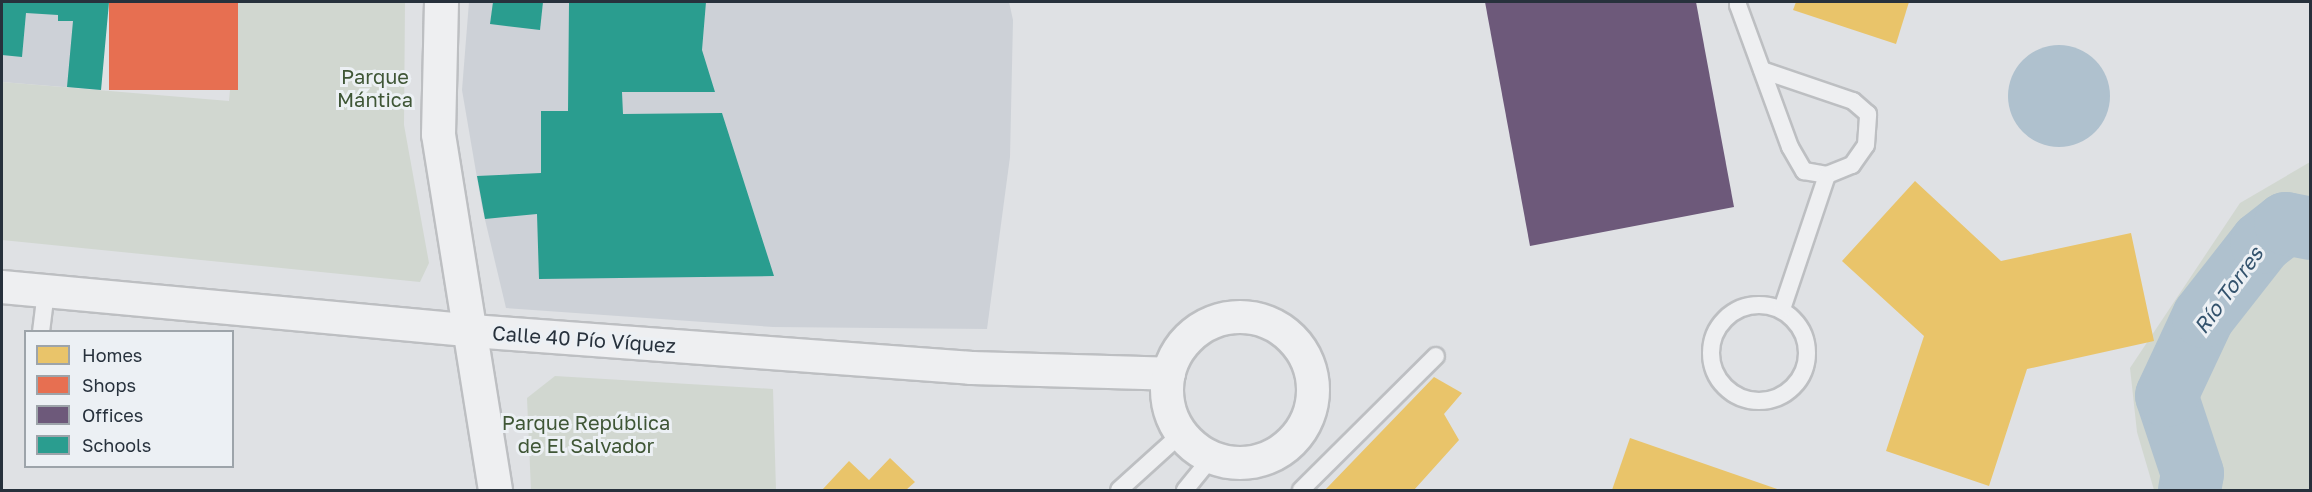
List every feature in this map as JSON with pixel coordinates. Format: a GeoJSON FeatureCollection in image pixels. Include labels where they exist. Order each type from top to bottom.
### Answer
{"type":"FeatureCollection","features":[{"type":"Feature","properties":{"kind":"street"},"geometry":{"type":"LineString","coordinates":[[441,2],[438,134],[472,331],[495,490]]}},
{"type":"Feature","properties":{"kind":"street","name":"Calle 40 Pío Víquez"},"geometry":{"type":"LineString","coordinates":[[2,286],[472,331],[972,368],[1168,374]]}},
{"type":"Feature","properties":{"kind":"street"},"geometry":{"type":"LineString","coordinates":[[1237,316],[1260,319],[1275,326],[1299,346],[1310,368],[1313,392],[1309,415],[1297,436],[1280,452],[1258,462],[1234,463],[1211,458],[1181,434],[1167,395],[1168,374],[1178,352],[1193,334],[1214,321],[1237,316]]}},
{"type":"Feature","properties":{"kind":"lane"},"geometry":{"type":"LineString","coordinates":[[1738,2],[1762,70],[1790,147],[1804,171],[1827,175],[1852,165],[1866,145],[1868,114],[1853,100],[1762,70]]}},
{"type":"Feature","properties":{"kind":"lane"},"geometry":{"type":"LineString","coordinates":[[1782,309],[1827,175]]}},
{"type":"Feature","properties":{"kind":"lane"},"geometry":{"type":"LineString","coordinates":[[41,330],[46,291]]}},
{"type":"Feature","properties":{"kind":"lane"},"geometry":{"type":"LineString","coordinates":[[1750,305],[1782,309],[1804,333],[1808,349],[1800,380],[1775,399],[1751,401],[1729,392],[1712,366],[1714,334],[1722,321],[1750,305]]}},
{"type":"Feature","properties":{"kind":"lane"},"geometry":{"type":"LineString","coordinates":[[1301,490],[1436,356]]}},
{"type":"Feature","properties":{"kind":"lane"},"geometry":{"type":"LineString","coordinates":[[1119,490],[1181,434]]}},
{"type":"Feature","properties":{"kind":"lane"},"geometry":{"type":"LineString","coordinates":[[1185,490],[1211,458]]}},
{"type":"Feature","properties":{"kind":"shaded area"},"geometry":{"type":"Polygon","coordinates":[[[2,2],[109,2],[101,90],[2,82],[2,2]]]}},
{"type":"Feature","properties":{"kind":"shaded area"},"geometry":{"type":"Polygon","coordinates":[[[469,2],[1009,2],[1013,20],[1010,157],[987,329],[773,327],[506,308],[482,207],[462,90],[469,2]]]}},
{"type":"Feature","properties":{"kind":"green space","name":"Parque Mántica"},"geometry":{"type":"Polygon","coordinates":[[[238,2],[405,2],[404,125],[429,263],[420,282],[2,240],[2,82],[229,101],[238,2]]]}},
{"type":"Feature","properties":{"kind":"green space"},"geometry":{"type":"Polygon","coordinates":[[[2310,162],[2310,490],[2154,490],[2137,432],[2130,368],[2240,203],[2310,162]]]}},
{"type":"Feature","properties":{"kind":"green space","name":"Parque República de El Salvador"},"geometry":{"type":"Polygon","coordinates":[[[555,376],[773,389],[776,490],[531,490],[527,398],[555,376]]]}},
{"type":"Feature","properties":{"kind":"water"},"geometry":{"type":"Polygon","coordinates":[[[2059,45],[2079,48],[2088,53],[2102,67],[2107,76],[2110,96],[2107,116],[2102,125],[2088,139],[2079,144],[2059,147],[2039,144],[2030,139],[2016,125],[2011,116],[2008,96],[2011,76],[2016,67],[2030,53],[2039,48],[2059,45]]]}},
{"type":"Feature","properties":{"kind":"building: Homes"},"geometry":{"type":"Polygon","coordinates":[[[1796,2],[1909,2],[1896,44],[1793,10],[1796,2]]]}},
{"type":"Feature","properties":{"kind":"building: Homes"},"geometry":{"type":"Polygon","coordinates":[[[1915,181],[2001,261],[2131,233],[2154,341],[2027,369],[1989,486],[1886,451],[1924,336],[1842,261],[1915,181]]]}},
{"type":"Feature","properties":{"kind":"building: Homes"},"geometry":{"type":"Polygon","coordinates":[[[1434,377],[1462,393],[1444,414],[1459,440],[1414,490],[1325,490],[1434,377]]]}},
{"type":"Feature","properties":{"kind":"building: Homes"},"geometry":{"type":"Polygon","coordinates":[[[1630,438],[1780,490],[1612,490],[1630,438]]]}},
{"type":"Feature","properties":{"kind":"building: Homes"},"geometry":{"type":"Polygon","coordinates":[[[890,458],[915,482],[906,490],[822,490],[849,461],[869,480],[890,458]]]}},
{"type":"Feature","properties":{"kind":"building: Shops"},"geometry":{"type":"Polygon","coordinates":[[[109,2],[238,2],[238,90],[109,90],[109,2]]]}},
{"type":"Feature","properties":{"kind":"building: Offices"},"geometry":{"type":"Polygon","coordinates":[[[1485,2],[1696,2],[1734,207],[1530,246],[1485,2]]]}},
{"type":"Feature","properties":{"kind":"building: Schools"},"geometry":{"type":"Polygon","coordinates":[[[2,2],[109,2],[101,90],[67,87],[73,21],[58,21],[58,15],[26,13],[22,57],[2,55],[2,2]]]}},
{"type":"Feature","properties":{"kind":"building: Schools"},"geometry":{"type":"Polygon","coordinates":[[[493,2],[543,2],[540,30],[490,24],[493,2]]]}},
{"type":"Feature","properties":{"kind":"building: Schools"},"geometry":{"type":"Polygon","coordinates":[[[569,2],[706,2],[702,50],[715,92],[622,92],[623,114],[722,113],[774,276],[539,279],[537,214],[485,219],[477,176],[541,173],[541,111],[568,111],[569,2]]]}},
{"type":"Feature","properties":{"kind":"waterway","name":"Río Torres"},"geometry":{"type":"LineString","coordinates":[[2189,490],[2192,473],[2166,395],[2203,316],[2261,242],[2285,223],[2310,228]]}}]}
